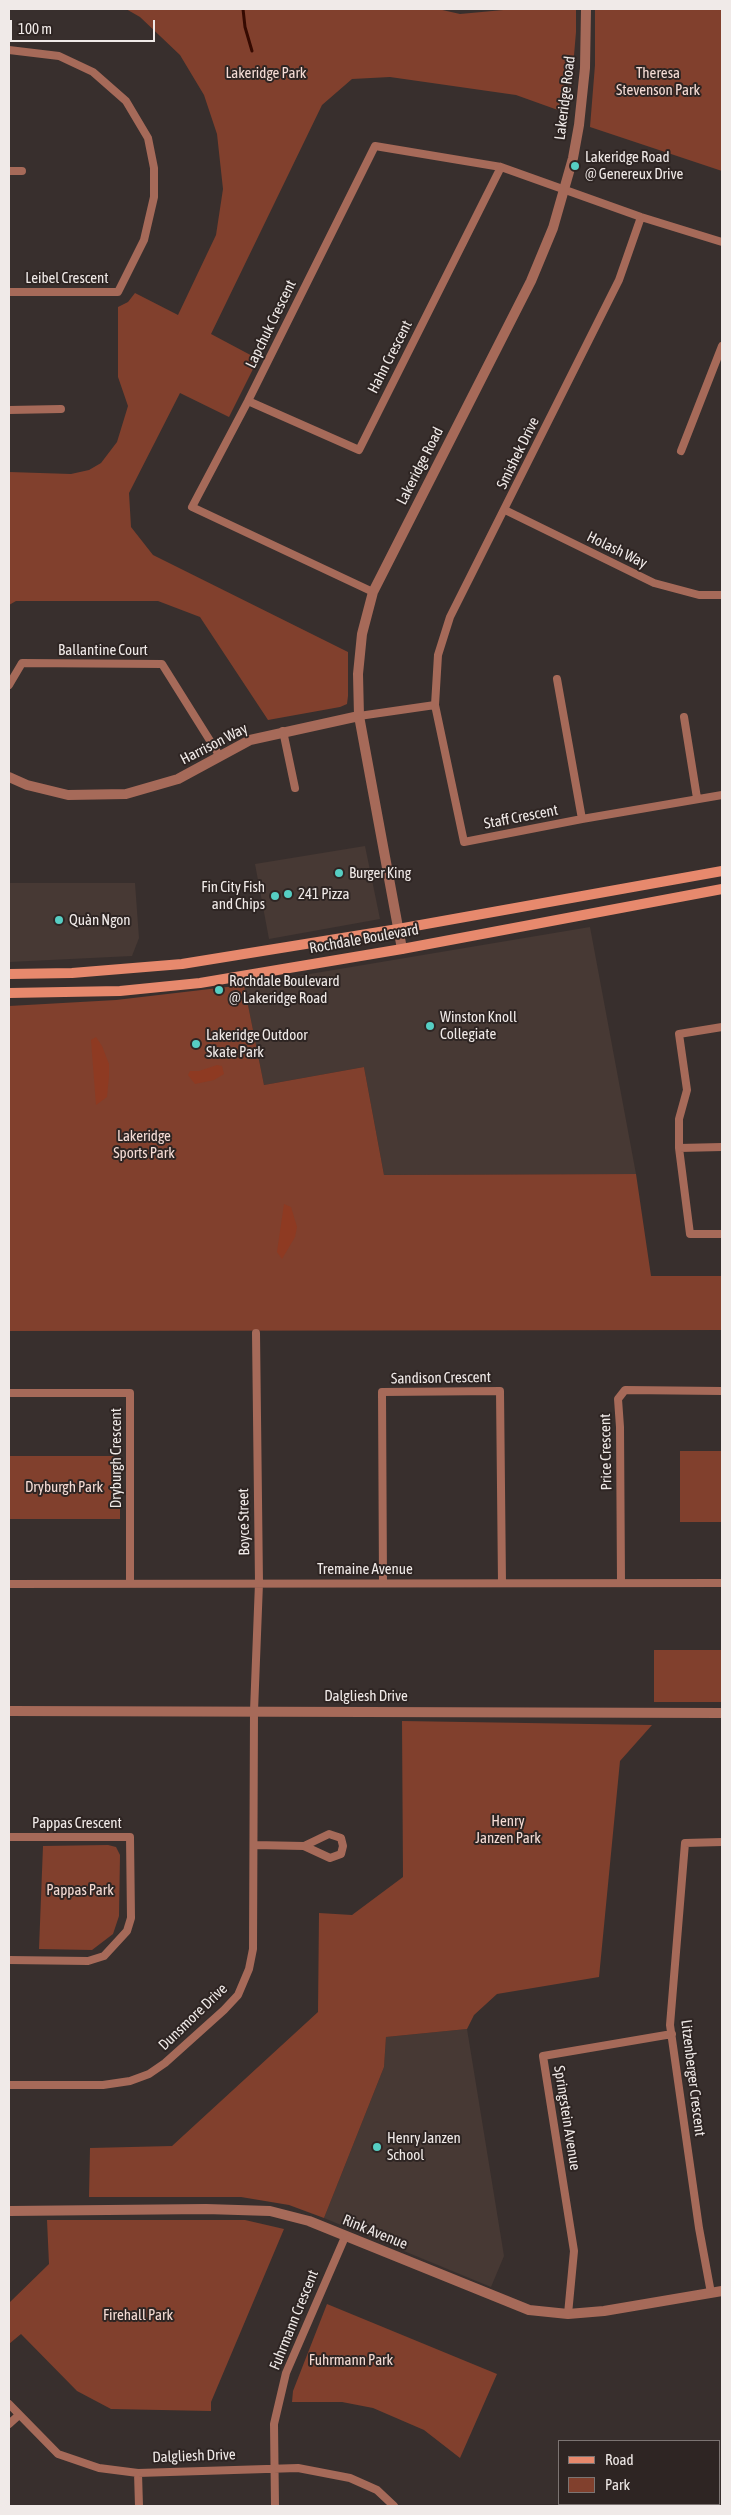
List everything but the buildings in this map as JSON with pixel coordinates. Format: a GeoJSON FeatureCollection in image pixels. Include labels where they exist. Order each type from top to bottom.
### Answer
{"type":"FeatureCollection","features":[{"type":"Feature","properties":{"kind":"main road","name":"Rochdale Boulevard"},"geometry":{"type":"LineString","coordinates":[[9,974],[72,973],[143,968],[398,929],[722,871]]}},
{"type":"Feature","properties":{"kind":"main road","name":"Rochdale Boulevard"},"geometry":{"type":"LineString","coordinates":[[9,993],[120,991],[200,983],[402,949],[722,890]]}},
{"type":"Feature","properties":{"kind":"street","name":"Lakeridge Road"},"geometry":{"type":"LineString","coordinates":[[402,949],[359,716],[358,674],[362,634],[373,592],[531,281],[553,228],[579,125],[585,68],[586,9]]}},
{"type":"Feature","properties":{"kind":"street","name":"Leibel Crescent"},"geometry":{"type":"LineString","coordinates":[[9,50],[59,56],[93,72],[126,101],[148,138],[154,168],[154,197],[144,240],[118,292],[9,292]]}},
{"type":"Feature","properties":{"kind":"street","name":"Lapchuk Crescent"},"geometry":{"type":"LineString","coordinates":[[373,592],[192,507],[248,401],[375,146],[501,168],[641,217],[722,242]]}},
{"type":"Feature","properties":{"kind":"street","name":"Hahn Crescent"},"geometry":{"type":"LineString","coordinates":[[248,401],[359,450],[501,168]]}},
{"type":"Feature","properties":{"kind":"street"},"geometry":{"type":"LineString","coordinates":[[9,171],[22,171]]}},
{"type":"Feature","properties":{"kind":"street","name":"Smishek Drive"},"geometry":{"type":"LineString","coordinates":[[435,705],[438,655],[450,617],[619,280],[641,217]]}},
{"type":"Feature","properties":{"kind":"street"},"geometry":{"type":"LineString","coordinates":[[681,451],[722,346]]}},
{"type":"Feature","properties":{"kind":"street"},"geometry":{"type":"LineString","coordinates":[[9,410],[60,409]]}},
{"type":"Feature","properties":{"kind":"street","name":"Holash Way"},"geometry":{"type":"LineString","coordinates":[[505,510],[654,583],[699,595],[722,595]]}},
{"type":"Feature","properties":{"kind":"street","name":"Ballantine Court"},"geometry":{"type":"LineString","coordinates":[[9,685],[22,663],[162,664],[219,755]]}},
{"type":"Feature","properties":{"kind":"street"},"geometry":{"type":"LineString","coordinates":[[557,679],[582,819]]}},
{"type":"Feature","properties":{"kind":"street","name":"Harrison Way"},"geometry":{"type":"LineString","coordinates":[[9,777],[27,785],[68,795],[126,794],[178,779],[219,755],[250,740],[283,731],[359,716],[435,705]]}},
{"type":"Feature","properties":{"kind":"street","name":"Staff Crescent"},"geometry":{"type":"LineString","coordinates":[[435,705],[464,842],[697,798],[722,795]]}},
{"type":"Feature","properties":{"kind":"street"},"geometry":{"type":"LineString","coordinates":[[684,717],[697,798]]}},
{"type":"Feature","properties":{"kind":"street"},"geometry":{"type":"LineString","coordinates":[[283,731],[295,788]]}},
{"type":"Feature","properties":{"kind":"street"},"geometry":{"type":"LineString","coordinates":[[722,1026],[679,1034],[687,1090],[679,1120],[679,1148],[690,1234],[722,1234]]}},
{"type":"Feature","properties":{"kind":"street"},"geometry":{"type":"LineString","coordinates":[[679,1148],[722,1147]]}},
{"type":"Feature","properties":{"kind":"street","name":"Boyce Street"},"geometry":{"type":"LineString","coordinates":[[254,1711],[259,1584],[256,1333]]}},
{"type":"Feature","properties":{"kind":"street","name":"Price Crescent"},"geometry":{"type":"LineString","coordinates":[[621,1582],[620,1427],[618,1399],[625,1390],[722,1391]]}},
{"type":"Feature","properties":{"kind":"street","name":"Sandison Crescent"},"geometry":{"type":"LineString","coordinates":[[383,1583],[382,1392],[500,1391],[502,1583]]}},
{"type":"Feature","properties":{"kind":"street","name":"Dryburgh Crescent"},"geometry":{"type":"LineString","coordinates":[[9,1393],[130,1393],[130,1584]]}},
{"type":"Feature","properties":{"kind":"street","name":"Tremaine Avenue"},"geometry":{"type":"LineString","coordinates":[[9,1584],[722,1582]]}},
{"type":"Feature","properties":{"kind":"street","name":"Dalgliesh Drive"},"geometry":{"type":"LineString","coordinates":[[9,1710],[722,1713]]}},
{"type":"Feature","properties":{"kind":"street","name":"Dunsmore Drive"},"geometry":{"type":"LineString","coordinates":[[9,2085],[103,2085],[130,2081],[149,2074],[165,2063],[238,1995],[253,1949],[254,1711]]}},
{"type":"Feature","properties":{"kind":"street"},"geometry":{"type":"LineString","coordinates":[[254,1845],[304,1846],[334,1858],[341,1854],[344,1846],[341,1838],[329,1834],[304,1846]]}},
{"type":"Feature","properties":{"kind":"street","name":"Pappas Crescent"},"geometry":{"type":"LineString","coordinates":[[9,1837],[130,1838],[131,1918],[127,1931],[104,1956],[88,1960],[9,1960]]}},
{"type":"Feature","properties":{"kind":"street","name":"Litzenberger Crescent"},"geometry":{"type":"LineString","coordinates":[[711,2293],[699,2228],[670,2025],[685,1843],[722,1842]]}},
{"type":"Feature","properties":{"kind":"street","name":"Springstein Avenue"},"geometry":{"type":"LineString","coordinates":[[568,2314],[574,2251],[543,2056],[672,2034]]}},
{"type":"Feature","properties":{"kind":"street","name":"Rink Avenue"},"geometry":{"type":"LineString","coordinates":[[9,2211],[206,2208],[270,2211],[309,2221],[529,2310],[568,2314],[604,2311],[722,2291]]}},
{"type":"Feature","properties":{"kind":"street","name":"Fuhrmann Crescent"},"geometry":{"type":"LineString","coordinates":[[275,2506],[274,2424],[286,2373],[345,2237]]}},
{"type":"Feature","properties":{"kind":"street","name":"Dalgliesh Drive"},"geometry":{"type":"LineString","coordinates":[[9,2404],[58,2454],[99,2468],[138,2472],[298,2468],[350,2478],[377,2490],[394,2506]]}},
{"type":"Feature","properties":{"kind":"street"},"geometry":{"type":"LineString","coordinates":[[9,2424],[19,2414]]}},
{"type":"Feature","properties":{"kind":"street"},"geometry":{"type":"LineString","coordinates":[[138,2472],[139,2506]]}},
{"type":"Feature","properties":{"kind":"shaded area"},"geometry":{"type":"Polygon","coordinates":[[[365,846],[380,919],[269,939],[255,864],[365,846]]]}},
{"type":"Feature","properties":{"kind":"shaded area"},"geometry":{"type":"Polygon","coordinates":[[[9,883],[135,883],[139,938],[132,956],[9,962],[9,883]]]}},
{"type":"Feature","properties":{"kind":"shaded area","name":"Winston Knoll Collegiate"},"geometry":{"type":"Polygon","coordinates":[[[590,927],[636,1174],[384,1175],[364,1067],[264,1085],[244,985],[590,927]]]}},
{"type":"Feature","properties":{"kind":"shaded area"},"geometry":{"type":"Polygon","coordinates":[[[96,1037],[102,1046],[109,1064],[109,1076],[107,1097],[96,1105],[91,1040],[96,1037]]]}},
{"type":"Feature","properties":{"kind":"shaded area"},"geometry":{"type":"Polygon","coordinates":[[[217,1065],[222,1066],[224,1074],[214,1080],[195,1084],[188,1075],[190,1071],[199,1071],[217,1065]]]}},
{"type":"Feature","properties":{"kind":"shaded area"},"geometry":{"type":"Polygon","coordinates":[[[284,1204],[291,1207],[297,1227],[295,1237],[282,1259],[277,1252],[284,1204]]]}},
{"type":"Feature","properties":{"kind":"shaded area"},"geometry":{"type":"Polygon","coordinates":[[[467,2029],[504,2256],[491,2287],[324,2218],[384,2067],[386,2037],[467,2029]]]}},
{"type":"Feature","properties":{"kind":"green space","name":"Lakeridge Park"},"geometry":{"type":"Polygon","coordinates":[[[126,9],[438,9],[460,14],[514,9],[576,9],[576,32],[569,114],[516,95],[390,77],[352,79],[322,105],[211,334],[258,359],[229,417],[180,393],[129,493],[131,527],[153,555],[348,652],[347,704],[340,707],[268,720],[200,617],[158,601],[16,601],[9,605],[9,472],[71,474],[89,470],[101,463],[117,442],[128,406],[118,377],[118,307],[128,302],[135,293],[178,315],[216,235],[223,189],[217,134],[204,95],[180,55],[140,17],[126,9]]]}},
{"type":"Feature","properties":{"kind":"green space","name":"Theresa Stevenson Park"},"geometry":{"type":"Polygon","coordinates":[[[595,9],[722,9],[722,171],[590,127],[595,65],[595,9]]]}},
{"type":"Feature","properties":{"kind":"green space","name":"Lakeridge Sports Park"},"geometry":{"type":"Polygon","coordinates":[[[244,985],[264,1085],[364,1067],[384,1175],[636,1174],[651,1276],[722,1276],[722,1330],[9,1331],[9,1006],[116,1000],[244,985]]]}},
{"type":"Feature","properties":{"kind":"green space"},"geometry":{"type":"Polygon","coordinates":[[[680,1451],[722,1451],[722,1522],[680,1522],[680,1451]]]}},
{"type":"Feature","properties":{"kind":"green space","name":"Dryburgh Park"},"geometry":{"type":"Polygon","coordinates":[[[9,1456],[120,1456],[120,1519],[9,1519],[9,1456]]]}},
{"type":"Feature","properties":{"kind":"green space"},"geometry":{"type":"Polygon","coordinates":[[[654,1650],[722,1650],[722,1702],[654,1702],[654,1650]]]}},
{"type":"Feature","properties":{"kind":"green space","name":"Henry Janzen Park"},"geometry":{"type":"Polygon","coordinates":[[[402,1721],[652,1725],[620,1761],[599,1977],[497,1994],[474,2015],[467,2029],[386,2037],[384,2067],[324,2218],[289,2205],[241,2197],[89,2197],[90,2148],[172,2146],[318,2012],[319,1913],[352,1915],[403,1877],[402,1721]]]}},
{"type":"Feature","properties":{"kind":"green space","name":"Pappas Park"},"geometry":{"type":"Polygon","coordinates":[[[108,1845],[116,1847],[120,1855],[119,1916],[113,1934],[92,1950],[39,1949],[43,1846],[108,1845]]]}},
{"type":"Feature","properties":{"kind":"green space","name":"Firehall Park"},"geometry":{"type":"Polygon","coordinates":[[[47,2220],[245,2220],[284,2229],[211,2402],[211,2411],[111,2409],[77,2391],[21,2334],[9,2344],[9,2303],[49,2264],[47,2220]]]}},
{"type":"Feature","properties":{"kind":"green space","name":"Fuhrmann Park"},"geometry":{"type":"Polygon","coordinates":[[[327,2304],[497,2374],[460,2458],[424,2430],[373,2408],[342,2402],[292,2402],[293,2391],[327,2304]]]}},
{"type":"Feature","properties":{"kind":"waterway"},"geometry":{"type":"LineString","coordinates":[[243,9],[245,27],[252,51]]}},
{"type":"Feature","properties":{"kind":"place","name":"Lakeridge Road @ Genereux Drive"},"geometry":{"type":"Point","coordinates":[575,166]}},
{"type":"Feature","properties":{"kind":"place","name":"Burger King"},"geometry":{"type":"Point","coordinates":[339,873]}},
{"type":"Feature","properties":{"kind":"place","name":"241 Pizza"},"geometry":{"type":"Point","coordinates":[288,894]}},
{"type":"Feature","properties":{"kind":"place","name":"Fin City Fish and Chips"},"geometry":{"type":"Point","coordinates":[275,896]}},
{"type":"Feature","properties":{"kind":"place","name":"Quàn Ngon"},"geometry":{"type":"Point","coordinates":[59,920]}},
{"type":"Feature","properties":{"kind":"place","name":"Rochdale Boulevard @ Lakeridge Road"},"geometry":{"type":"Point","coordinates":[219,990]}},
{"type":"Feature","properties":{"kind":"place","name":"Winston Knoll Collegiate"},"geometry":{"type":"Point","coordinates":[430,1026]}},
{"type":"Feature","properties":{"kind":"place","name":"Lakeridge Outdoor Skate Park"},"geometry":{"type":"Point","coordinates":[196,1044]}},
{"type":"Feature","properties":{"kind":"place","name":"Henry Janzen School"},"geometry":{"type":"Point","coordinates":[377,2147]}}]}
